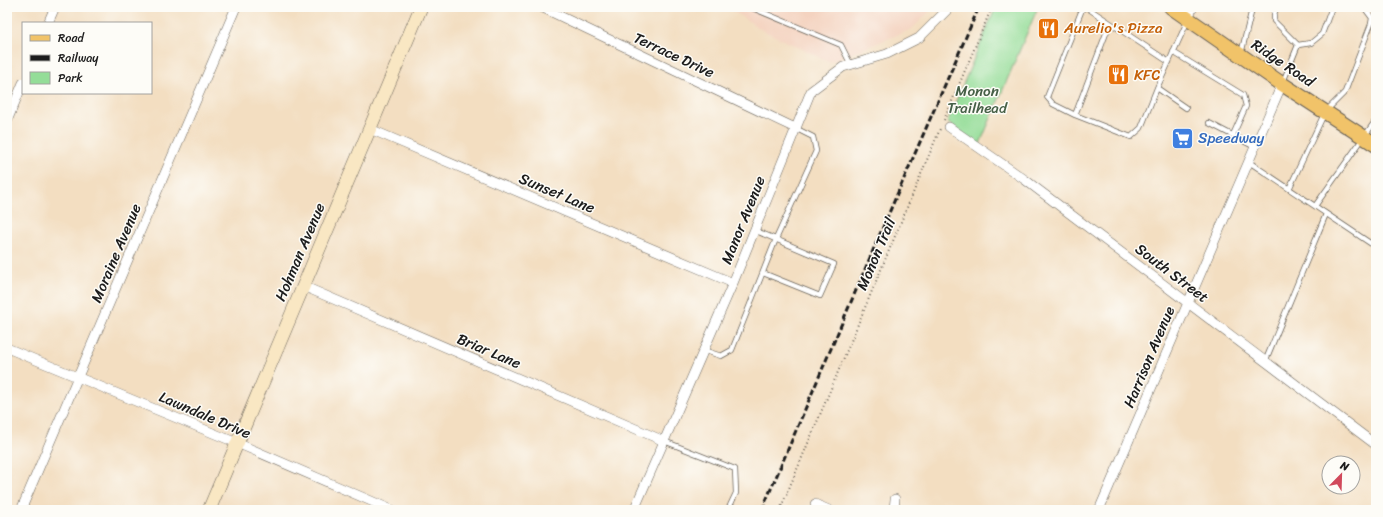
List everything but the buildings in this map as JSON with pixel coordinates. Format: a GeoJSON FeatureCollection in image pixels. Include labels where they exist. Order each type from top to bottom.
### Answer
{"type":"FeatureCollection","features":[{"type":"Feature","properties":{"kind":"main road","name":"Ridge Road"},"geometry":{"type":"LineString","coordinates":[[1171,7],[1191,13],[1241,55],[1282,84],[1370,141]]}},
{"type":"Feature","properties":{"kind":"street"},"geometry":{"type":"LineString","coordinates":[[48,22],[55,7]]}},
{"type":"Feature","properties":{"kind":"street","name":"Moraine Avenue"},"geometry":{"type":"LineString","coordinates":[[21,510],[236,7]]}},
{"type":"Feature","properties":{"kind":"street","name":"Hohman Avenue"},"geometry":{"type":"LineString","coordinates":[[209,510],[421,7]]}},
{"type":"Feature","properties":{"kind":"street","name":"Terrace Drive"},"geometry":{"type":"LineString","coordinates":[[541,7],[795,128]]}},
{"type":"Feature","properties":{"kind":"street","name":"Manor Avenue"},"geometry":{"type":"LineString","coordinates":[[634,510],[704,350],[795,128],[812,91],[843,67],[887,54],[919,38],[947,10],[948,7]]}},
{"type":"Feature","properties":{"kind":"street","name":"Harrison Avenue"},"geometry":{"type":"LineString","coordinates":[[1099,510],[1282,84]]}},
{"type":"Feature","properties":{"kind":"street"},"geometry":{"type":"LineString","coordinates":[[7,121],[22,85]]}},
{"type":"Feature","properties":{"kind":"street","name":"South Street"},"geometry":{"type":"LineString","coordinates":[[944,126],[1024,179],[1376,445]]}},
{"type":"Feature","properties":{"kind":"street","name":"Sunset Lane"},"geometry":{"type":"LineString","coordinates":[[370,129],[732,283]]}},
{"type":"Feature","properties":{"kind":"street","name":"Briar Lane"},"geometry":{"type":"LineString","coordinates":[[303,286],[664,441]]}},
{"type":"Feature","properties":{"kind":"street","name":"Lawndale Drive"},"geometry":{"type":"LineString","coordinates":[[7,348],[237,443],[392,510]]}},
{"type":"Feature","properties":{"kind":"street"},"geometry":{"type":"LineString","coordinates":[[894,510],[895,499]]}},
{"type":"Feature","properties":{"kind":"street"},"geometry":{"type":"LineString","coordinates":[[815,504],[829,510]]}},
{"type":"Feature","properties":{"kind":"lane"},"geometry":{"type":"LineString","coordinates":[[750,7],[841,45],[851,65]]}},
{"type":"Feature","properties":{"kind":"lane"},"geometry":{"type":"LineString","coordinates":[[1083,7],[1047,97],[1053,104],[1075,115],[1131,137],[1141,128],[1157,88],[1191,13]]}},
{"type":"Feature","properties":{"kind":"lane"},"geometry":{"type":"LineString","coordinates":[[1086,7],[1169,62]]}},
{"type":"Feature","properties":{"kind":"lane"},"geometry":{"type":"LineString","coordinates":[[1241,55],[1252,9],[1251,7]]}},
{"type":"Feature","properties":{"kind":"lane"},"geometry":{"type":"LineString","coordinates":[[1277,7],[1274,14],[1274,21],[1298,44],[1311,43],[1322,34],[1332,7]]}},
{"type":"Feature","properties":{"kind":"lane"},"geometry":{"type":"LineString","coordinates":[[1289,189],[1325,112],[1345,92],[1371,24],[1372,18],[1366,10],[1367,7]]}},
{"type":"Feature","properties":{"kind":"lane"},"geometry":{"type":"LineString","coordinates":[[1075,115],[1110,23]]}},
{"type":"Feature","properties":{"kind":"lane"},"geometry":{"type":"LineString","coordinates":[[1282,84],[1298,44]]}},
{"type":"Feature","properties":{"kind":"lane"},"geometry":{"type":"LineString","coordinates":[[1173,52],[1243,95],[1246,106],[1233,135]]}},
{"type":"Feature","properties":{"kind":"lane"},"geometry":{"type":"LineString","coordinates":[[1157,88],[1186,108]]}},
{"type":"Feature","properties":{"kind":"lane"},"geometry":{"type":"LineString","coordinates":[[1315,206],[1370,141],[1376,120]]}},
{"type":"Feature","properties":{"kind":"lane"},"geometry":{"type":"LineString","coordinates":[[1209,123],[1255,147]]}},
{"type":"Feature","properties":{"kind":"lane"},"geometry":{"type":"LineString","coordinates":[[704,350],[721,356],[732,350],[776,239],[816,151],[813,138],[795,128]]}},
{"type":"Feature","properties":{"kind":"lane"},"geometry":{"type":"LineString","coordinates":[[1249,162],[1376,247]]}},
{"type":"Feature","properties":{"kind":"lane"},"geometry":{"type":"LineString","coordinates":[[1265,362],[1326,214]]}},
{"type":"Feature","properties":{"kind":"lane"},"geometry":{"type":"LineString","coordinates":[[754,230],[834,264],[820,296],[762,273]]}},
{"type":"Feature","properties":{"kind":"lane"},"geometry":{"type":"LineString","coordinates":[[664,441],[735,469],[736,492],[728,510]]}},
{"type":"Feature","properties":{"kind":"path","name":"Monon Trail"},"geometry":{"type":"LineString","coordinates":[[780,510],[944,126],[992,7]]}},
{"type":"Feature","properties":{"kind":"shaded area"},"geometry":{"type":"Polygon","coordinates":[[[727,7],[934,7],[912,29],[830,62],[762,30],[727,7]]]}},
{"type":"Feature","properties":{"kind":"green space","name":"Monon Trailhead"},"geometry":{"type":"Polygon","coordinates":[[[996,7],[1038,7],[979,146],[947,122],[996,7]]]}},
{"type":"Feature","properties":{"kind":"railway"},"geometry":{"type":"LineString","coordinates":[[762,510],[979,7]]}},
{"type":"Feature","properties":{"kind":"place","name":"Aurelio's Pizza"},"geometry":{"type":"Point","coordinates":[1048,28]}},
{"type":"Feature","properties":{"kind":"place","name":"KFC"},"geometry":{"type":"Point","coordinates":[1119,75]}},
{"type":"Feature","properties":{"kind":"place","name":"Speedway"},"geometry":{"type":"Point","coordinates":[1183,138]}}]}
